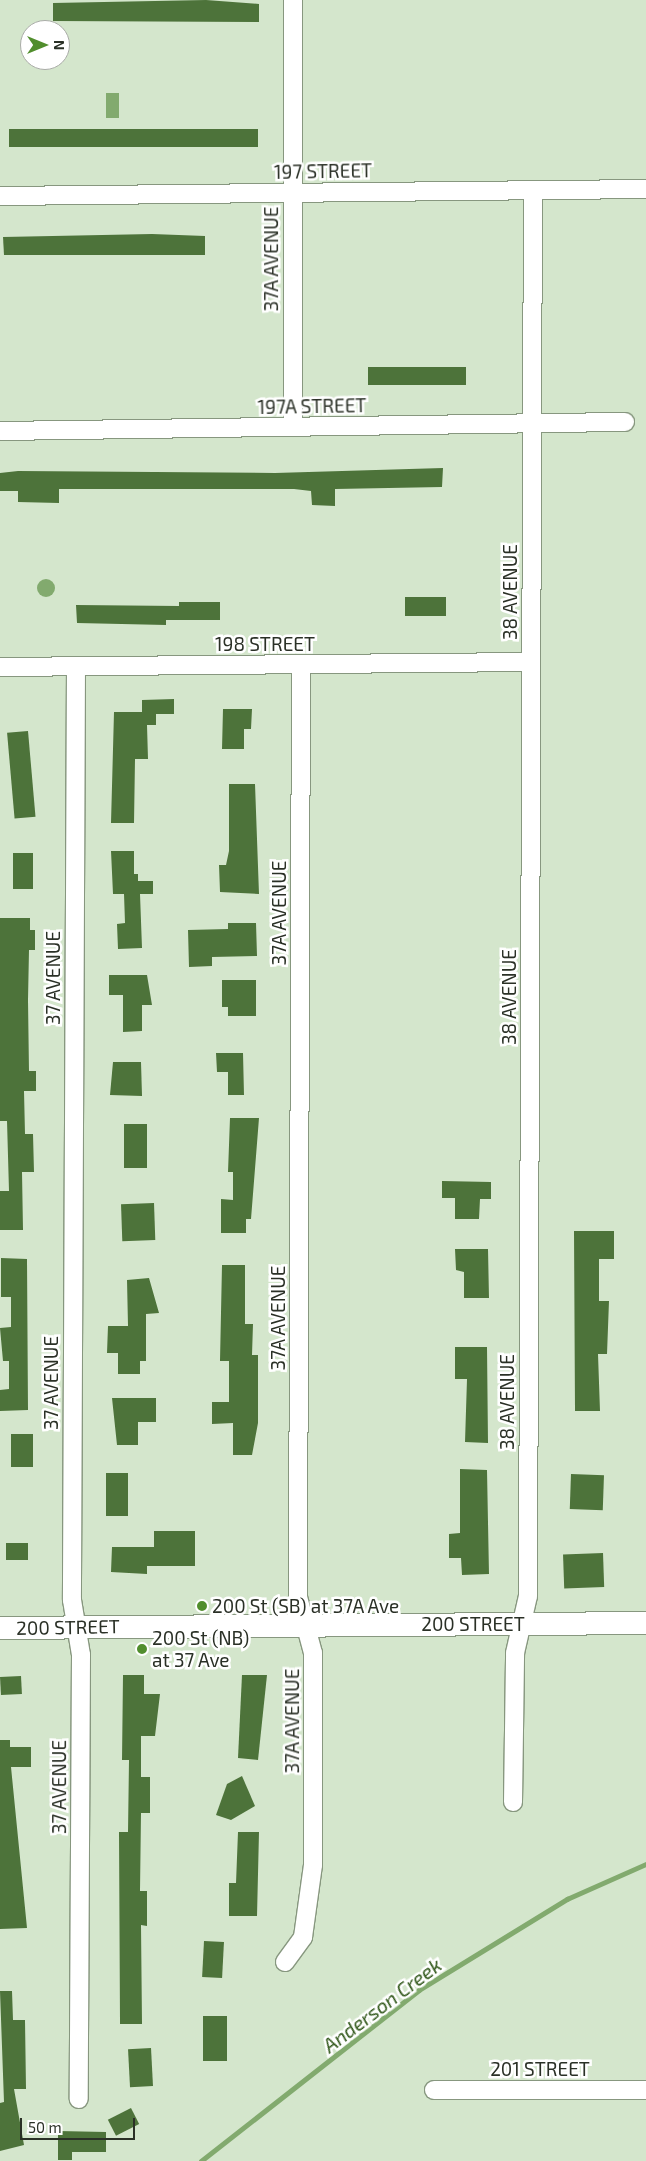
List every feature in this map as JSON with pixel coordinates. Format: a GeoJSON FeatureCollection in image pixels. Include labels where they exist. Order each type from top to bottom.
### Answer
{"type":"FeatureCollection","features":[{"type":"Feature","properties":{"kind":"main road","name":"200 STREET"},"geometry":{"type":"LineString","coordinates":[[0,1628],[646,1623]]}},
{"type":"Feature","properties":{"kind":"street","name":"37A AVENUE"},"geometry":{"type":"LineString","coordinates":[[293,0],[293,427]]}},
{"type":"Feature","properties":{"kind":"street","name":"197 STREET"},"geometry":{"type":"LineString","coordinates":[[0,196],[646,189]]}},
{"type":"Feature","properties":{"kind":"street","name":"38 AVENUE"},"geometry":{"type":"LineString","coordinates":[[513,1802],[515,1654],[528,1586],[533,190]]}},
{"type":"Feature","properties":{"kind":"street","name":"197A STREET"},"geometry":{"type":"LineString","coordinates":[[0,431],[531,426],[624,422]]}},
{"type":"Feature","properties":{"kind":"street","name":"198 STREET"},"geometry":{"type":"LineString","coordinates":[[0,667],[301,666],[531,662]]}},
{"type":"Feature","properties":{"kind":"street","name":"37 AVENUE"},"geometry":{"type":"LineString","coordinates":[[76,666],[72,1600],[81,1655],[79,2099]]}},
{"type":"Feature","properties":{"kind":"street","name":"37A AVENUE"},"geometry":{"type":"LineString","coordinates":[[285,1962],[303,1937],[313,1865],[313,1653],[298,1597],[301,666]]}},
{"type":"Feature","properties":{"kind":"street","name":"201 STREET"},"geometry":{"type":"LineString","coordinates":[[434,2090],[646,2090]]}},
{"type":"Feature","properties":{"kind":"shaded area"},"geometry":{"type":"Polygon","coordinates":[[[106,93],[119,93],[119,118],[106,118],[106,93]]]}},
{"type":"Feature","properties":{"kind":"shaded area"},"geometry":{"type":"Polygon","coordinates":[[[46,579],[52,582],[55,588],[52,594],[46,597],[40,594],[37,588],[40,582],[46,579]]]}},
{"type":"Feature","properties":{"kind":"building"},"geometry":{"type":"Polygon","coordinates":[[[206,0],[259,4],[259,22],[53,20],[53,3],[206,0]]]}},
{"type":"Feature","properties":{"kind":"building"},"geometry":{"type":"Polygon","coordinates":[[[9,129],[258,129],[258,147],[9,147],[9,129]]]}},
{"type":"Feature","properties":{"kind":"building"},"geometry":{"type":"Polygon","coordinates":[[[152,234],[205,236],[205,255],[4,255],[3,237],[152,234]]]}},
{"type":"Feature","properties":{"kind":"building"},"geometry":{"type":"Polygon","coordinates":[[[368,367],[466,367],[466,385],[368,385],[368,367]]]}},
{"type":"Feature","properties":{"kind":"building"},"geometry":{"type":"Polygon","coordinates":[[[443,468],[442,487],[335,489],[335,506],[312,505],[311,491],[294,489],[59,489],[59,503],[18,502],[18,491],[0,491],[0,473],[18,471],[275,473],[443,468]]]}},
{"type":"Feature","properties":{"kind":"building"},"geometry":{"type":"Polygon","coordinates":[[[405,597],[446,597],[446,616],[405,616],[405,597]]]}},
{"type":"Feature","properties":{"kind":"building"},"geometry":{"type":"Polygon","coordinates":[[[179,602],[220,602],[220,620],[166,620],[166,625],[77,623],[76,605],[179,606],[179,602]]]}},
{"type":"Feature","properties":{"kind":"building"},"geometry":{"type":"Polygon","coordinates":[[[174,699],[174,714],[156,714],[156,725],[147,725],[148,759],[135,759],[134,823],[111,823],[114,712],[142,712],[142,700],[174,699]]]}},
{"type":"Feature","properties":{"kind":"building"},"geometry":{"type":"Polygon","coordinates":[[[223,709],[252,709],[251,729],[244,729],[244,749],[222,749],[223,709]]]}},
{"type":"Feature","properties":{"kind":"building"},"geometry":{"type":"Polygon","coordinates":[[[28,731],[35,817],[15,819],[7,733],[28,731]]]}},
{"type":"Feature","properties":{"kind":"building"},"geometry":{"type":"Polygon","coordinates":[[[229,784],[255,784],[259,894],[220,892],[219,865],[226,865],[229,851],[229,784]]]}},
{"type":"Feature","properties":{"kind":"building"},"geometry":{"type":"Polygon","coordinates":[[[111,851],[134,851],[134,874],[138,874],[138,881],[153,881],[153,894],[140,894],[142,948],[118,949],[117,924],[125,923],[124,894],[113,894],[111,851]]]}},
{"type":"Feature","properties":{"kind":"building"},"geometry":{"type":"Polygon","coordinates":[[[13,853],[33,853],[33,889],[13,889],[13,853]]]}},
{"type":"Feature","properties":{"kind":"building"},"geometry":{"type":"Polygon","coordinates":[[[0,918],[30,918],[30,930],[35,930],[35,950],[29,950],[28,1000],[29,1071],[36,1071],[36,1091],[24,1091],[25,1134],[33,1134],[34,1172],[22,1172],[23,1230],[0,1230],[0,1191],[9,1191],[7,1121],[0,1121],[0,918]]]}},
{"type":"Feature","properties":{"kind":"building"},"geometry":{"type":"Polygon","coordinates":[[[228,923],[256,923],[257,956],[212,957],[212,966],[189,967],[188,930],[228,929],[228,923]]]}},
{"type":"Feature","properties":{"kind":"building"},"geometry":{"type":"Polygon","coordinates":[[[109,975],[147,975],[152,1005],[142,1005],[142,1031],[123,1032],[123,995],[109,995],[109,975]]]}},
{"type":"Feature","properties":{"kind":"building"},"geometry":{"type":"Polygon","coordinates":[[[222,980],[256,980],[256,1016],[228,1016],[228,1007],[222,1007],[222,980]]]}},
{"type":"Feature","properties":{"kind":"building"},"geometry":{"type":"Polygon","coordinates":[[[216,1053],[243,1053],[244,1095],[228,1095],[228,1072],[217,1072],[216,1053]]]}},
{"type":"Feature","properties":{"kind":"building"},"geometry":{"type":"Polygon","coordinates":[[[113,1062],[141,1062],[142,1096],[110,1095],[113,1062]]]}},
{"type":"Feature","properties":{"kind":"building"},"geometry":{"type":"Polygon","coordinates":[[[230,1118],[259,1118],[251,1219],[246,1219],[246,1233],[221,1233],[221,1199],[233,1200],[233,1172],[228,1172],[230,1118]]]}},
{"type":"Feature","properties":{"kind":"building"},"geometry":{"type":"Polygon","coordinates":[[[124,1124],[147,1124],[147,1168],[124,1168],[124,1124]]]}},
{"type":"Feature","properties":{"kind":"building"},"geometry":{"type":"Polygon","coordinates":[[[442,1181],[491,1182],[491,1199],[480,1199],[479,1219],[455,1219],[455,1198],[442,1198],[442,1181]]]}},
{"type":"Feature","properties":{"kind":"building"},"geometry":{"type":"Polygon","coordinates":[[[154,1203],[155,1240],[122,1241],[121,1204],[154,1203]]]}},
{"type":"Feature","properties":{"kind":"building"},"geometry":{"type":"Polygon","coordinates":[[[574,1231],[614,1231],[614,1259],[599,1259],[599,1301],[609,1301],[607,1354],[598,1354],[600,1411],[575,1411],[574,1231]]]}},
{"type":"Feature","properties":{"kind":"building"},"geometry":{"type":"Polygon","coordinates":[[[455,1249],[488,1249],[489,1298],[464,1298],[464,1272],[456,1270],[455,1249]]]}},
{"type":"Feature","properties":{"kind":"building"},"geometry":{"type":"Polygon","coordinates":[[[1,1258],[27,1259],[28,1410],[0,1411],[0,1390],[9,1389],[9,1361],[3,1361],[0,1328],[11,1327],[11,1297],[1,1297],[1,1258]]]}},
{"type":"Feature","properties":{"kind":"building"},"geometry":{"type":"Polygon","coordinates":[[[222,1265],[245,1265],[245,1324],[253,1324],[252,1355],[258,1355],[258,1423],[252,1455],[233,1455],[233,1423],[212,1424],[212,1402],[229,1402],[229,1361],[220,1361],[222,1265]]]}},
{"type":"Feature","properties":{"kind":"building"},"geometry":{"type":"Polygon","coordinates":[[[149,1278],[159,1313],[146,1314],[146,1361],[140,1361],[140,1374],[118,1374],[118,1353],[107,1353],[108,1326],[128,1326],[127,1280],[149,1278]]]}},
{"type":"Feature","properties":{"kind":"building"},"geometry":{"type":"Polygon","coordinates":[[[455,1347],[487,1347],[488,1443],[465,1442],[467,1379],[455,1379],[455,1347]]]}},
{"type":"Feature","properties":{"kind":"building"},"geometry":{"type":"Polygon","coordinates":[[[112,1398],[156,1398],[156,1422],[138,1422],[138,1445],[117,1445],[112,1398]]]}},
{"type":"Feature","properties":{"kind":"building"},"geometry":{"type":"Polygon","coordinates":[[[11,1434],[33,1434],[33,1467],[11,1467],[11,1434]]]}},
{"type":"Feature","properties":{"kind":"building"},"geometry":{"type":"Polygon","coordinates":[[[460,1469],[487,1470],[489,1574],[462,1575],[461,1558],[449,1558],[449,1534],[460,1533],[460,1469]]]}},
{"type":"Feature","properties":{"kind":"building"},"geometry":{"type":"Polygon","coordinates":[[[106,1473],[128,1473],[128,1516],[106,1516],[106,1473]]]}},
{"type":"Feature","properties":{"kind":"building"},"geometry":{"type":"Polygon","coordinates":[[[571,1474],[604,1475],[603,1510],[570,1509],[571,1474]]]}},
{"type":"Feature","properties":{"kind":"building"},"geometry":{"type":"Polygon","coordinates":[[[154,1531],[195,1531],[195,1566],[147,1566],[147,1574],[111,1572],[112,1547],[154,1547],[154,1531]]]}},
{"type":"Feature","properties":{"kind":"building"},"geometry":{"type":"Polygon","coordinates":[[[6,1543],[28,1543],[28,1560],[6,1560],[6,1543]]]}},
{"type":"Feature","properties":{"kind":"building"},"geometry":{"type":"Polygon","coordinates":[[[603,1553],[604,1587],[564,1588],[563,1554],[603,1553]]]}},
{"type":"Feature","properties":{"kind":"building"},"geometry":{"type":"Polygon","coordinates":[[[123,1675],[144,1675],[144,1694],[160,1694],[155,1736],[141,1736],[141,1777],[150,1777],[150,1813],[141,1813],[140,1891],[147,1891],[147,1926],[141,1925],[142,2024],[120,2024],[119,1832],[128,1832],[129,1760],[122,1760],[123,1675]]]}},
{"type":"Feature","properties":{"kind":"building"},"geometry":{"type":"Polygon","coordinates":[[[242,1675],[267,1675],[258,1760],[238,1758],[242,1675]]]}},
{"type":"Feature","properties":{"kind":"building"},"geometry":{"type":"Polygon","coordinates":[[[21,1676],[22,1694],[1,1695],[0,1677],[21,1676]]]}},
{"type":"Feature","properties":{"kind":"building"},"geometry":{"type":"Polygon","coordinates":[[[0,1740],[10,1740],[10,1747],[31,1747],[31,1767],[11,1767],[27,1928],[0,1929],[0,1740]]]}},
{"type":"Feature","properties":{"kind":"building"},"geometry":{"type":"Polygon","coordinates":[[[242,1776],[255,1806],[231,1820],[216,1815],[227,1784],[242,1776]]]}},
{"type":"Feature","properties":{"kind":"building"},"geometry":{"type":"Polygon","coordinates":[[[238,1832],[259,1832],[257,1916],[229,1916],[229,1883],[236,1883],[238,1832]]]}},
{"type":"Feature","properties":{"kind":"building"},"geometry":{"type":"Polygon","coordinates":[[[204,1941],[224,1942],[222,1978],[202,1977],[204,1941]]]}},
{"type":"Feature","properties":{"kind":"building"},"geometry":{"type":"Polygon","coordinates":[[[0,1991],[12,1991],[13,2020],[25,2020],[26,2089],[14,2089],[24,2145],[0,2151],[0,2103],[4,2102],[0,1991]]]}},
{"type":"Feature","properties":{"kind":"building"},"geometry":{"type":"Polygon","coordinates":[[[203,2016],[227,2016],[227,2061],[203,2061],[203,2016]]]}},
{"type":"Feature","properties":{"kind":"building"},"geometry":{"type":"Polygon","coordinates":[[[151,2048],[153,2086],[130,2087],[128,2049],[151,2048]]]}},
{"type":"Feature","properties":{"kind":"building"},"geometry":{"type":"Polygon","coordinates":[[[131,2108],[139,2124],[116,2136],[108,2120],[131,2108]]]}},
{"type":"Feature","properties":{"kind":"building"},"geometry":{"type":"Polygon","coordinates":[[[58,2131],[106,2132],[106,2152],[72,2152],[72,2160],[58,2160],[58,2131]]]}},
{"type":"Feature","properties":{"kind":"waterway","name":"Anderson Creek"},"geometry":{"type":"LineString","coordinates":[[201,2161],[419,1990],[567,1899],[646,1864]]}},
{"type":"Feature","properties":{"kind":"place","name":"200 St (SB) at 37A Ave"},"geometry":{"type":"Point","coordinates":[202,1606]}},
{"type":"Feature","properties":{"kind":"place","name":"200 St (NB) at 37 Ave"},"geometry":{"type":"Point","coordinates":[142,1649]}}]}
